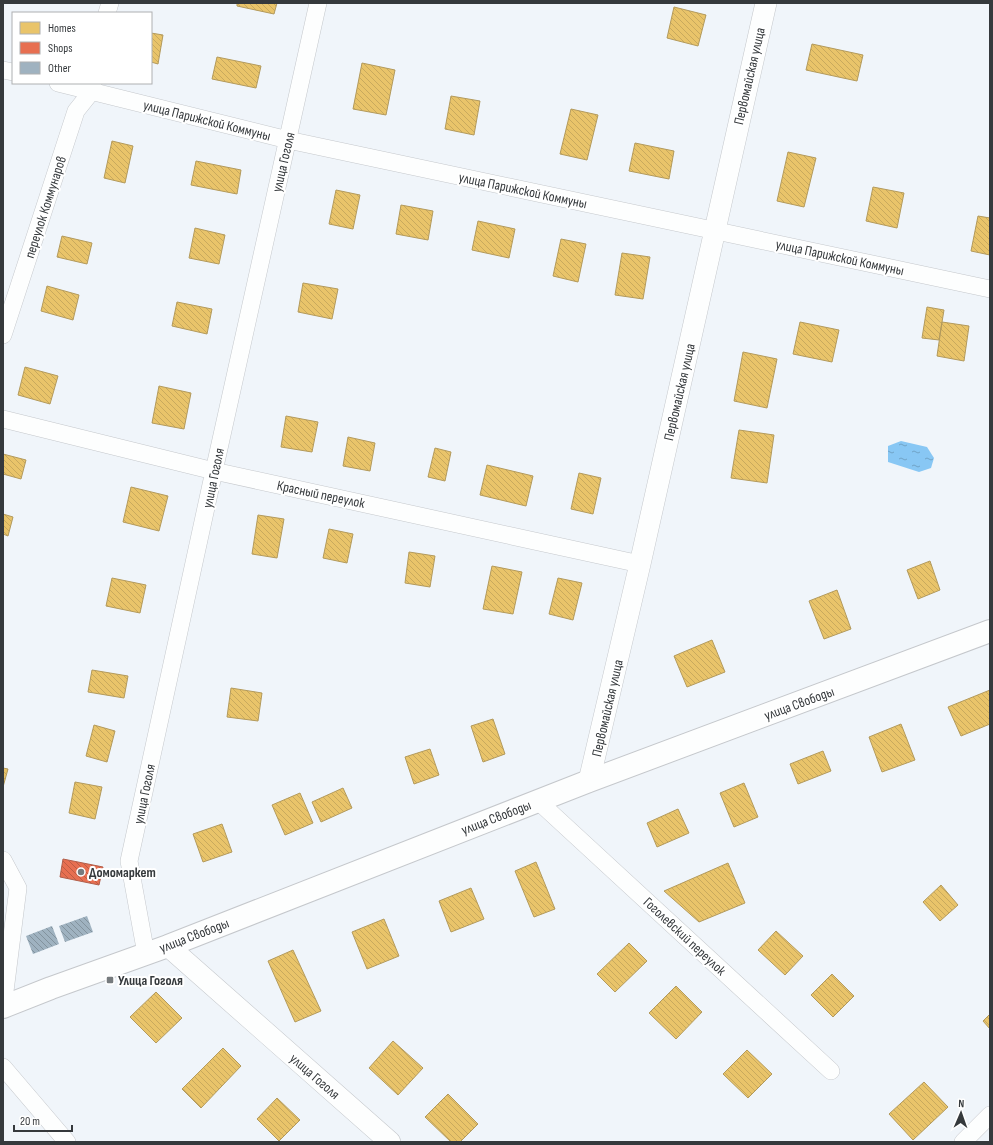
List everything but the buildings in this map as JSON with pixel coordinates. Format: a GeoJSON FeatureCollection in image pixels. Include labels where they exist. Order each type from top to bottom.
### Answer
{"type":"FeatureCollection","features":[{"type":"Feature","properties":{"kind":"main road","name":"улица Свободы"},"geometry":{"type":"LineString","coordinates":[[3,1007],[168,946],[590,781],[990,631]]}},
{"type":"Feature","properties":{"kind":"street","name":"улица Гоголя"},"geometry":{"type":"LineString","coordinates":[[146,954],[130,861],[214,471],[318,3]]}},
{"type":"Feature","properties":{"kind":"street","name":"Первомайская улица"},"geometry":{"type":"LineString","coordinates":[[590,781],[766,3]]}},
{"type":"Feature","properties":{"kind":"street","name":"улица Парижской Коммуны"},"geometry":{"type":"LineString","coordinates":[[66,84],[92,87],[288,140],[990,289]]}},
{"type":"Feature","properties":{"kind":"street","name":"переулок Коммунаров"},"geometry":{"type":"LineString","coordinates":[[3,335],[76,111],[92,87]]}},
{"type":"Feature","properties":{"kind":"street","name":"Красный переулок"},"geometry":{"type":"LineString","coordinates":[[3,419],[214,471],[640,564]]}},
{"type":"Feature","properties":{"kind":"street","name":"Гоголевский переулок"},"geometry":{"type":"LineString","coordinates":[[538,801],[831,1071]]}},
{"type":"Feature","properties":{"kind":"street"},"geometry":{"type":"LineString","coordinates":[[3,860],[18,888],[3,1007]]}},
{"type":"Feature","properties":{"kind":"street","name":"улица Гоголя"},"geometry":{"type":"LineString","coordinates":[[168,946],[390,1142]]}},
{"type":"Feature","properties":{"kind":"street"},"geometry":{"type":"LineString","coordinates":[[3,1067],[67,1142]]}},
{"type":"Feature","properties":{"kind":"street"},"geometry":{"type":"LineString","coordinates":[[963,1142],[990,1115]]}},
{"type":"Feature","properties":{"kind":"water"},"geometry":{"type":"Polygon","coordinates":[[[901,441],[927,447],[934,458],[931,468],[919,472],[888,462],[888,446],[901,441]]]}},
{"type":"Feature","properties":{"kind":"place","name":"Домомаркет"},"geometry":{"type":"Point","coordinates":[81,872]}},
{"type":"Feature","properties":{"kind":"place","name":"Улица Гоголя"},"geometry":{"type":"Point","coordinates":[110,980]}}]}
